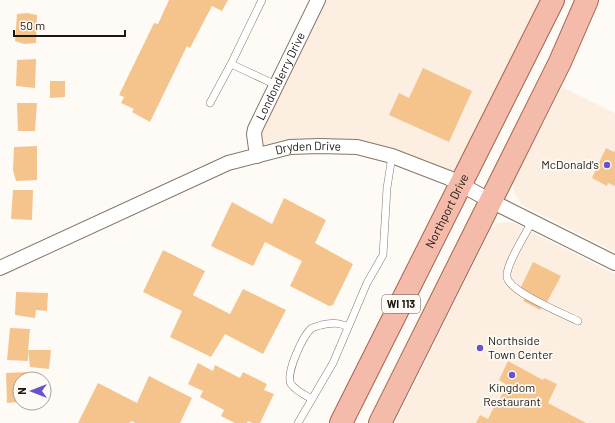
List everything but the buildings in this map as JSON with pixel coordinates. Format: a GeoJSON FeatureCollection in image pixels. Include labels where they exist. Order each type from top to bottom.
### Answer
{"type":"FeatureCollection","features":[{"type":"Feature","properties":{"kind":"main road","name":"Northport Drive"},"geometry":{"type":"LineString","coordinates":[[341,423],[553,0]]}},
{"type":"Feature","properties":{"kind":"main road","name":"WI 113"},"geometry":{"type":"LineString","coordinates":[[380,423],[560,62],[587,0]]}},
{"type":"Feature","properties":{"kind":"street","name":"Londonderry Drive"},"geometry":{"type":"LineString","coordinates":[[257,156],[254,134],[255,129],[318,0]]}},
{"type":"Feature","properties":{"kind":"street","name":"Dryden Drive"},"geometry":{"type":"LineString","coordinates":[[0,268],[228,163],[290,147],[319,146],[357,147],[392,156],[449,178],[532,222],[615,263]]}},
{"type":"Feature","properties":{"kind":"lane"},"geometry":{"type":"LineString","coordinates":[[210,103],[262,0]]}},
{"type":"Feature","properties":{"kind":"lane"},"geometry":{"type":"LineString","coordinates":[[230,64],[276,85]]}},
{"type":"Feature","properties":{"kind":"lane"},"geometry":{"type":"LineString","coordinates":[[298,423],[333,363],[367,283],[383,254],[387,188],[392,156]]}},
{"type":"Feature","properties":{"kind":"lane"},"geometry":{"type":"LineString","coordinates":[[532,222],[509,266],[507,278],[510,285],[520,293],[578,321]]}},
{"type":"Feature","properties":{"kind":"lane"},"geometry":{"type":"LineString","coordinates":[[312,399],[296,389],[291,383],[289,377],[291,367],[305,337],[312,328],[331,323],[338,323],[348,327]]}},
{"type":"Feature","properties":{"kind":"shaded area"},"geometry":{"type":"Polygon","coordinates":[[[318,0],[553,0],[460,185],[357,147],[257,156],[255,129],[318,0]]]}},
{"type":"Feature","properties":{"kind":"shaded area"},"geometry":{"type":"Polygon","coordinates":[[[562,87],[615,113],[615,252],[526,207],[521,204],[514,192],[512,181],[536,133],[543,124],[562,87]]]}},
{"type":"Feature","properties":{"kind":"shaded area"},"geometry":{"type":"Polygon","coordinates":[[[503,222],[514,223],[615,274],[615,423],[395,423],[491,229],[495,224],[503,222]]]}},
{"type":"Feature","properties":{"kind":"place","name":"McDonald's"},"geometry":{"type":"Point","coordinates":[607,165]}},
{"type":"Feature","properties":{"kind":"place","name":"Northside Town Center"},"geometry":{"type":"Point","coordinates":[480,348]}},
{"type":"Feature","properties":{"kind":"place","name":"Kingdom Restaurant"},"geometry":{"type":"Point","coordinates":[512,375]}}]}
